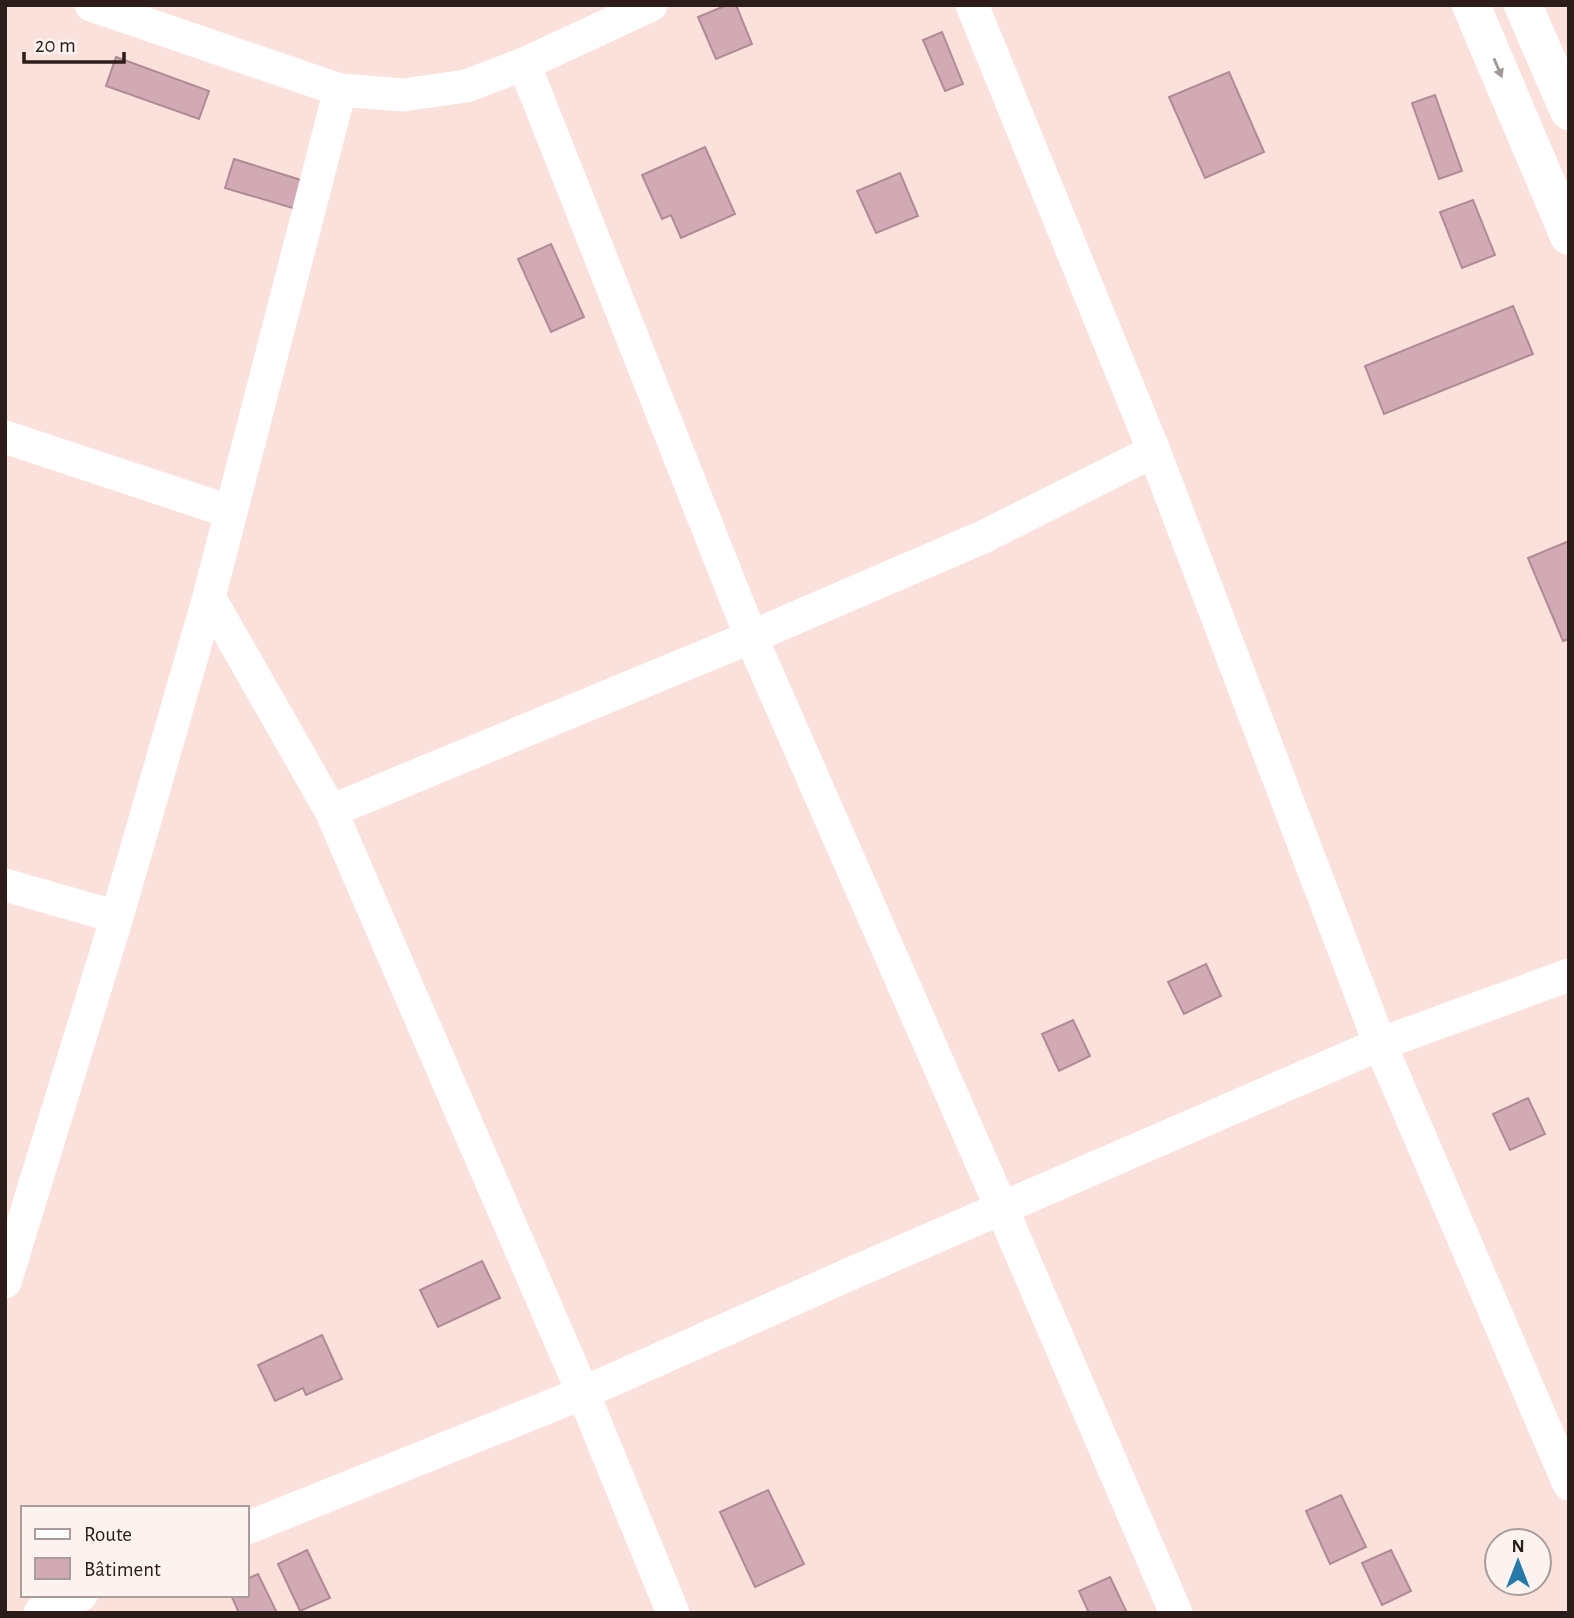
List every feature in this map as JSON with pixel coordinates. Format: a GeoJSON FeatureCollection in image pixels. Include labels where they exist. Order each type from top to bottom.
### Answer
{"type":"FeatureCollection","features":[{"type":"Feature","properties":{"kind":"highway"},"geometry":{"type":"LineString","coordinates":[[1471,5],[1569,236]]}},
{"type":"Feature","properties":{"kind":"highway"},"geometry":{"type":"LineString","coordinates":[[1523,5],[1569,111]]}},
{"type":"Feature","properties":{"kind":"street"},"geometry":{"type":"LineString","coordinates":[[92,5],[340,90],[403,95],[466,86],[524,64],[651,5]]}},
{"type":"Feature","properties":{"kind":"street"},"geometry":{"type":"LineString","coordinates":[[972,5],[1154,451],[1380,1044],[1569,1485]]}},
{"type":"Feature","properties":{"kind":"street"},"geometry":{"type":"LineString","coordinates":[[524,64],[751,637],[1176,1613]]}},
{"type":"Feature","properties":{"kind":"street"},"geometry":{"type":"LineString","coordinates":[[5,1282],[117,917],[209,597],[340,90]]}},
{"type":"Feature","properties":{"kind":"street"},"geometry":{"type":"LineString","coordinates":[[5,437],[231,512]]}},
{"type":"Feature","properties":{"kind":"street"},"geometry":{"type":"LineString","coordinates":[[331,811],[751,637],[983,537],[1154,451]]}},
{"type":"Feature","properties":{"kind":"street"},"geometry":{"type":"LineString","coordinates":[[209,597],[331,811],[583,1393],[673,1613]]}},
{"type":"Feature","properties":{"kind":"street"},"geometry":{"type":"LineString","coordinates":[[5,885],[117,917]]}},
{"type":"Feature","properties":{"kind":"street"},"geometry":{"type":"LineString","coordinates":[[248,1528],[583,1393],[1380,1044],[1569,975]]}},
{"type":"Feature","properties":{"kind":"street"},"geometry":{"type":"LineString","coordinates":[[40,1613],[76,1597]]}},
{"type":"Feature","properties":{"kind":"building"},"geometry":{"type":"Polygon","coordinates":[[[727,5],[736,5],[752,44],[716,59],[698,17],[727,5]]]}},
{"type":"Feature","properties":{"kind":"building"},"geometry":{"type":"Polygon","coordinates":[[[942,32],[963,84],[945,91],[923,40],[942,32]]]}},
{"type":"Feature","properties":{"kind":"building"},"geometry":{"type":"Polygon","coordinates":[[[116,57],[209,91],[199,119],[106,86],[116,57]]]}},
{"type":"Feature","properties":{"kind":"building"},"geometry":{"type":"Polygon","coordinates":[[[1229,72],[1264,152],[1205,178],[1169,97],[1229,72]]]}},
{"type":"Feature","properties":{"kind":"building"},"geometry":{"type":"Polygon","coordinates":[[[1435,95],[1462,171],[1439,179],[1412,103],[1435,95]]]}},
{"type":"Feature","properties":{"kind":"building"},"geometry":{"type":"Polygon","coordinates":[[[705,147],[735,214],[681,238],[671,215],[662,219],[642,175],[705,147]]]}},
{"type":"Feature","properties":{"kind":"building"},"geometry":{"type":"Polygon","coordinates":[[[234,159],[304,181],[296,209],[225,188],[234,159]]]}},
{"type":"Feature","properties":{"kind":"building"},"geometry":{"type":"Polygon","coordinates":[[[900,173],[918,216],[876,233],[857,191],[900,173]]]}},
{"type":"Feature","properties":{"kind":"building"},"geometry":{"type":"Polygon","coordinates":[[[1473,200],[1495,255],[1462,268],[1440,212],[1473,200]]]}},
{"type":"Feature","properties":{"kind":"building"},"geometry":{"type":"Polygon","coordinates":[[[551,244],[584,317],[551,332],[518,259],[551,244]]]}},
{"type":"Feature","properties":{"kind":"building"},"geometry":{"type":"Polygon","coordinates":[[[1513,306],[1533,354],[1384,414],[1365,366],[1513,306]]]}},
{"type":"Feature","properties":{"kind":"building"},"geometry":{"type":"Polygon","coordinates":[[[1569,541],[1569,639],[1563,641],[1528,558],[1569,541]]]}},
{"type":"Feature","properties":{"kind":"building"},"geometry":{"type":"Polygon","coordinates":[[[1206,964],[1221,996],[1184,1014],[1168,982],[1206,964]]]}},
{"type":"Feature","properties":{"kind":"building"},"geometry":{"type":"Polygon","coordinates":[[[1073,1020],[1090,1056],[1059,1071],[1042,1034],[1073,1020]]]}},
{"type":"Feature","properties":{"kind":"building"},"geometry":{"type":"Polygon","coordinates":[[[1528,1098],[1545,1134],[1510,1150],[1493,1114],[1528,1098]]]}},
{"type":"Feature","properties":{"kind":"building"},"geometry":{"type":"Polygon","coordinates":[[[482,1261],[500,1298],[438,1327],[420,1290],[482,1261]]]}},
{"type":"Feature","properties":{"kind":"building"},"geometry":{"type":"Polygon","coordinates":[[[322,1335],[342,1379],[306,1395],[303,1388],[275,1401],[258,1365],[322,1335]]]}},
{"type":"Feature","properties":{"kind":"building"},"geometry":{"type":"Polygon","coordinates":[[[768,1490],[804,1564],[755,1587],[720,1512],[768,1490]]]}},
{"type":"Feature","properties":{"kind":"building"},"geometry":{"type":"Polygon","coordinates":[[[1341,1495],[1366,1547],[1330,1564],[1306,1511],[1341,1495]]]}},
{"type":"Feature","properties":{"kind":"building"},"geometry":{"type":"Polygon","coordinates":[[[307,1550],[330,1598],[300,1611],[278,1564],[307,1550]]]}},
{"type":"Feature","properties":{"kind":"building"},"geometry":{"type":"Polygon","coordinates":[[[1391,1550],[1411,1591],[1382,1605],[1362,1563],[1391,1550]]]}},
{"type":"Feature","properties":{"kind":"building"},"geometry":{"type":"Polygon","coordinates":[[[258,1574],[277,1613],[239,1613],[232,1597],[248,1597],[248,1579],[258,1574]]]}},
{"type":"Feature","properties":{"kind":"building"},"geometry":{"type":"Polygon","coordinates":[[[1110,1577],[1127,1613],[1089,1613],[1079,1591],[1110,1577]]]}}]}
